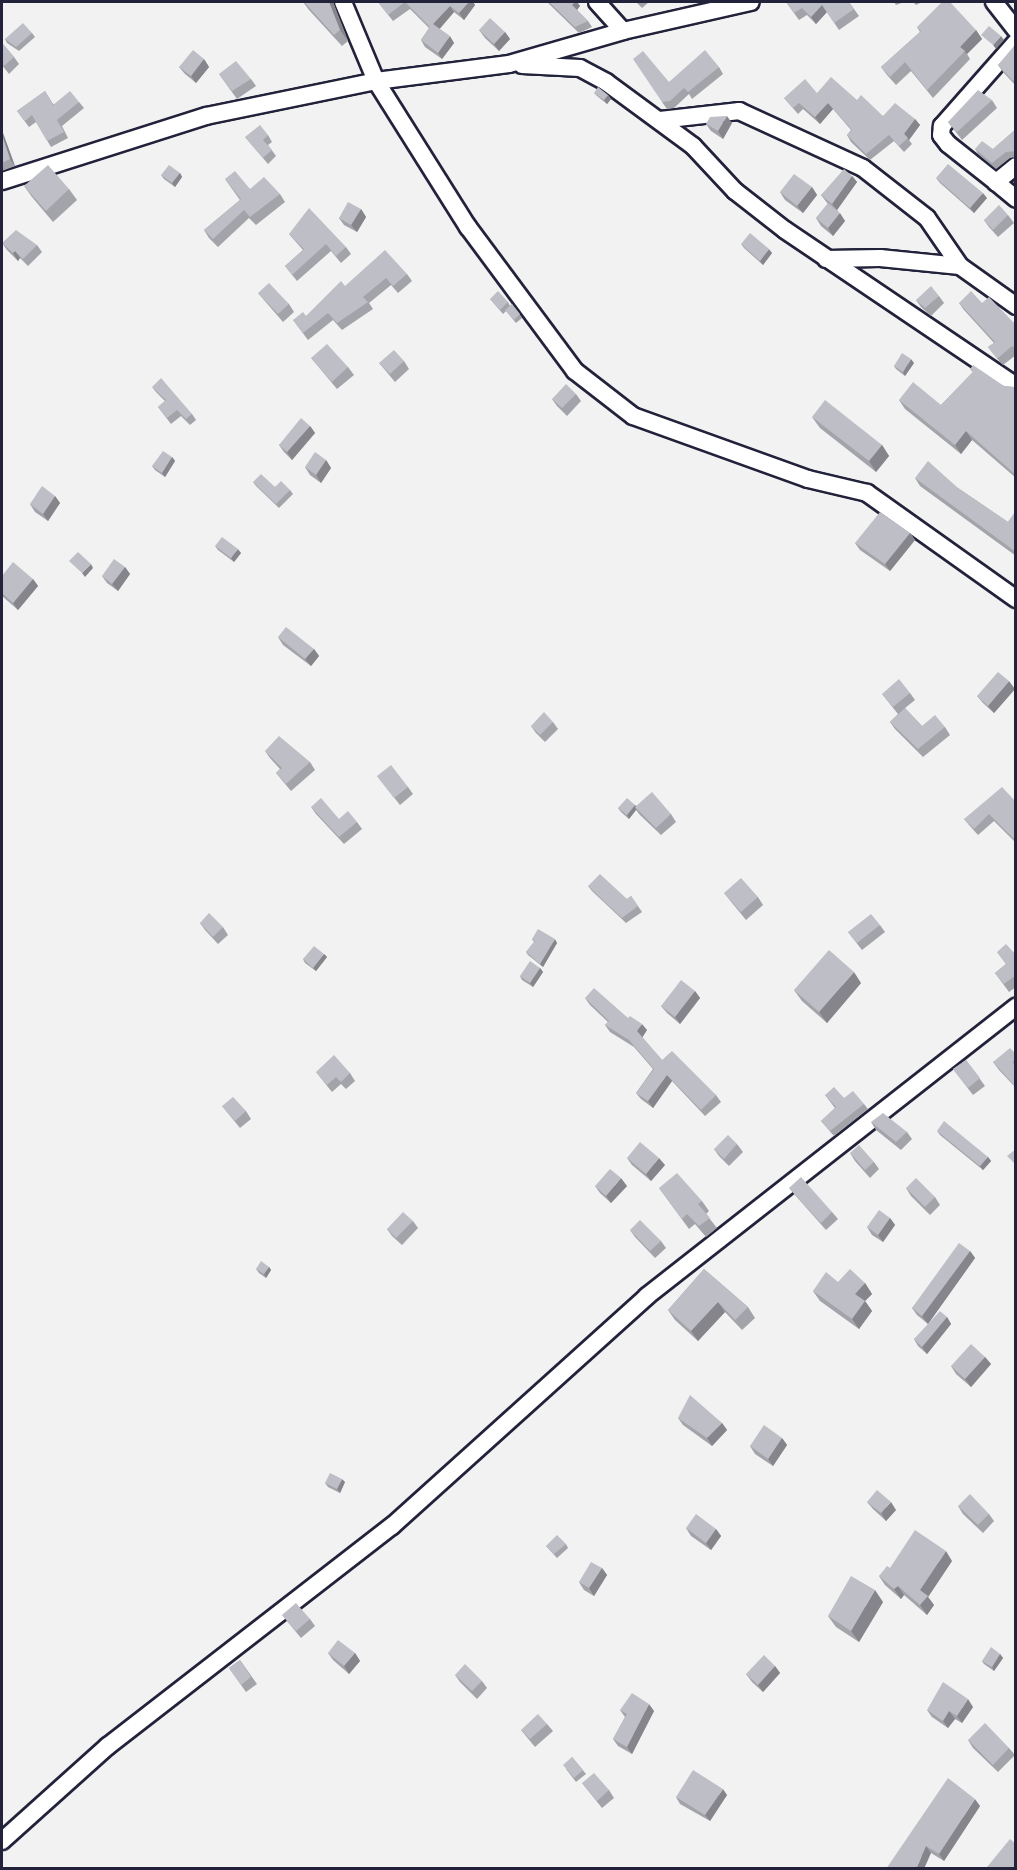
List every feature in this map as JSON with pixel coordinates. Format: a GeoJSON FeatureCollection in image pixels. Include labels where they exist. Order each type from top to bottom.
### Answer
{"type":"FeatureCollection","features":[{"type":"Feature","properties":{"kind":"street"},"geometry":{"type":"LineString","coordinates":[[343,2],[376,81],[468,227],[575,370],[633,416],[808,479],[867,493],[1016,599]]}},
{"type":"Feature","properties":{"kind":"street"},"geometry":{"type":"LineString","coordinates":[[597,2],[623,32]]}},
{"type":"Feature","properties":{"kind":"street"},"geometry":{"type":"LineString","coordinates":[[2,181],[206,116],[376,81],[508,64],[623,32],[750,2]]}},
{"type":"Feature","properties":{"kind":"street"},"geometry":{"type":"LineString","coordinates":[[994,2],[1016,30]]}},
{"type":"Feature","properties":{"kind":"street"},"geometry":{"type":"LineString","coordinates":[[1016,42],[942,126],[941,135],[948,144],[1016,199]]}},
{"type":"Feature","properties":{"kind":"street"},"geometry":{"type":"LineString","coordinates":[[508,64],[580,68],[660,120],[693,146],[735,191],[826,259],[981,359],[1016,386]]}},
{"type":"Feature","properties":{"kind":"street"},"geometry":{"type":"LineString","coordinates":[[660,120],[739,111],[863,168],[927,218],[960,266],[1016,306]]}},
{"type":"Feature","properties":{"kind":"street"},"geometry":{"type":"LineString","coordinates":[[996,182],[1016,166]]}},
{"type":"Feature","properties":{"kind":"street"},"geometry":{"type":"LineString","coordinates":[[826,259],[880,258],[960,266]]}},
{"type":"Feature","properties":{"kind":"street"},"geometry":{"type":"LineString","coordinates":[[2,1841],[108,1746],[392,1526],[647,1296],[1016,1007]]}},
{"type":"Feature","properties":{"kind":"building"},"geometry":{"type":"Polygon","coordinates":[[[304,2],[329,2],[340,30],[334,35],[304,2]]]}},
{"type":"Feature","properties":{"kind":"building"},"geometry":{"type":"Polygon","coordinates":[[[378,2],[405,2],[388,15],[378,2]]]}},
{"type":"Feature","properties":{"kind":"building"},"geometry":{"type":"Polygon","coordinates":[[[405,2],[469,2],[459,13],[450,6],[433,24],[450,36],[438,53],[421,40],[430,27],[405,2]]]}},
{"type":"Feature","properties":{"kind":"building"},"geometry":{"type":"Polygon","coordinates":[[[549,2],[575,2],[572,5],[588,21],[575,27],[549,2]]]}},
{"type":"Feature","properties":{"kind":"building"},"geometry":{"type":"Polygon","coordinates":[[[786,2],[849,2],[854,9],[834,23],[822,5],[811,17],[802,8],[794,13],[786,2]]]}},
{"type":"Feature","properties":{"kind":"building"},"geometry":{"type":"Polygon","coordinates":[[[942,2],[950,2],[976,30],[960,47],[965,51],[927,90],[905,62],[890,77],[881,67],[921,31],[917,27],[942,2]]]}},
{"type":"Feature","properties":{"kind":"building"},"geometry":{"type":"Polygon","coordinates":[[[490,18],[505,32],[494,44],[479,30],[490,18]]]}},
{"type":"Feature","properties":{"kind":"building"},"geometry":{"type":"Polygon","coordinates":[[[23,23],[32,33],[16,47],[5,39],[23,23]]]}},
{"type":"Feature","properties":{"kind":"building"},"geometry":{"type":"Polygon","coordinates":[[[989,26],[1001,36],[993,45],[981,35],[989,26]]]}},
{"type":"Feature","properties":{"kind":"building"},"geometry":{"type":"Polygon","coordinates":[[[2,43],[14,57],[4,66],[2,63],[2,43]]]}},
{"type":"Feature","properties":{"kind":"building"},"geometry":{"type":"Polygon","coordinates":[[[1014,46],[1016,48],[1016,78],[1013,81],[998,65],[1014,46]]]}},
{"type":"Feature","properties":{"kind":"building"},"geometry":{"type":"Polygon","coordinates":[[[193,50],[204,59],[191,76],[179,67],[193,50]]]}},
{"type":"Feature","properties":{"kind":"building"},"geometry":{"type":"Polygon","coordinates":[[[705,50],[719,67],[688,92],[684,88],[670,101],[662,102],[633,59],[643,51],[669,82],[705,50]]]}},
{"type":"Feature","properties":{"kind":"building"},"geometry":{"type":"Polygon","coordinates":[[[236,61],[251,79],[232,91],[219,74],[236,61]]]}},
{"type":"Feature","properties":{"kind":"building"},"geometry":{"type":"Polygon","coordinates":[[[831,77],[857,100],[861,95],[883,116],[895,103],[915,119],[904,134],[908,138],[899,146],[889,135],[866,154],[847,135],[852,130],[828,103],[815,117],[799,103],[793,108],[784,98],[805,79],[817,93],[831,77]]]}},
{"type":"Feature","properties":{"kind":"building"},"geometry":{"type":"Polygon","coordinates":[[[598,87],[608,95],[604,100],[594,93],[598,87]]]}},
{"type":"Feature","properties":{"kind":"building"},"geometry":{"type":"Polygon","coordinates":[[[978,90],[992,100],[957,132],[948,122],[978,90]]]}},
{"type":"Feature","properties":{"kind":"building"},"geometry":{"type":"Polygon","coordinates":[[[45,91],[53,105],[70,91],[79,102],[57,120],[64,132],[47,141],[32,115],[25,121],[17,111],[45,91]]]}},
{"type":"Feature","properties":{"kind":"building"},"geometry":{"type":"Polygon","coordinates":[[[727,116],[718,131],[706,124],[710,117],[727,116]]]}},
{"type":"Feature","properties":{"kind":"building"},"geometry":{"type":"Polygon","coordinates":[[[260,125],[268,135],[263,140],[272,150],[263,158],[245,137],[260,125]]]}},
{"type":"Feature","properties":{"kind":"building"},"geometry":{"type":"Polygon","coordinates":[[[1016,129],[1016,151],[1006,152],[992,163],[975,149],[982,141],[993,149],[1016,129]]]}},
{"type":"Feature","properties":{"kind":"building"},"geometry":{"type":"Polygon","coordinates":[[[2,135],[10,159],[2,163],[2,135]]]}},
{"type":"Feature","properties":{"kind":"building"},"geometry":{"type":"Polygon","coordinates":[[[948,164],[983,193],[970,208],[936,178],[948,164]]]}},
{"type":"Feature","properties":{"kind":"building"},"geometry":{"type":"Polygon","coordinates":[[[48,165],[69,189],[46,211],[24,186],[48,165]]]}},
{"type":"Feature","properties":{"kind":"building"},"geometry":{"type":"Polygon","coordinates":[[[169,165],[180,173],[172,183],[161,175],[169,165]]]}},
{"type":"Feature","properties":{"kind":"building"},"geometry":{"type":"Polygon","coordinates":[[[844,169],[852,176],[832,204],[821,195],[844,169]]]}},
{"type":"Feature","properties":{"kind":"building"},"geometry":{"type":"Polygon","coordinates":[[[235,171],[250,189],[264,177],[280,194],[250,217],[244,210],[213,239],[204,230],[241,199],[225,179],[235,171]]]}},
{"type":"Feature","properties":{"kind":"building"},"geometry":{"type":"Polygon","coordinates":[[[794,174],[812,187],[797,206],[780,192],[794,174]]]}},
{"type":"Feature","properties":{"kind":"building"},"geometry":{"type":"Polygon","coordinates":[[[348,202],[361,209],[351,225],[339,218],[348,202]]]}},
{"type":"Feature","properties":{"kind":"building"},"geometry":{"type":"Polygon","coordinates":[[[828,203],[840,213],[828,228],[816,218],[828,203]]]}},
{"type":"Feature","properties":{"kind":"building"},"geometry":{"type":"Polygon","coordinates":[[[999,205],[1008,215],[993,230],[984,220],[999,205]]]}},
{"type":"Feature","properties":{"kind":"building"},"geometry":{"type":"Polygon","coordinates":[[[309,208],[346,247],[336,256],[326,244],[292,275],[285,266],[304,249],[289,234],[309,208]]]}},
{"type":"Feature","properties":{"kind":"building"},"geometry":{"type":"Polygon","coordinates":[[[16,230],[37,245],[23,259],[2,243],[16,230]]]}},
{"type":"Feature","properties":{"kind":"building"},"geometry":{"type":"Polygon","coordinates":[[[750,233],[769,249],[760,261],[741,244],[750,233]]]}},
{"type":"Feature","properties":{"kind":"building"},"geometry":{"type":"Polygon","coordinates":[[[385,250],[407,274],[393,286],[386,278],[363,297],[368,302],[337,323],[328,313],[303,333],[293,320],[303,312],[306,316],[341,281],[345,286],[385,250]]]}},
{"type":"Feature","properties":{"kind":"building"},"geometry":{"type":"Polygon","coordinates":[[[269,283],[289,304],[278,314],[258,293],[269,283]]]}},
{"type":"Feature","properties":{"kind":"building"},"geometry":{"type":"Polygon","coordinates":[[[931,286],[939,296],[925,308],[916,300],[931,286]]]}},
{"type":"Feature","properties":{"kind":"building"},"geometry":{"type":"Polygon","coordinates":[[[498,291],[508,302],[500,310],[490,299],[498,291]]]}},
{"type":"Feature","properties":{"kind":"building"},"geometry":{"type":"Polygon","coordinates":[[[971,291],[982,303],[989,297],[1014,323],[1016,321],[1016,349],[1012,346],[998,358],[994,355],[988,347],[995,342],[959,303],[971,291]]]}},
{"type":"Feature","properties":{"kind":"building"},"geometry":{"type":"Polygon","coordinates":[[[512,304],[520,314],[514,320],[505,310],[512,304]]]}},
{"type":"Feature","properties":{"kind":"building"},"geometry":{"type":"Polygon","coordinates":[[[327,344],[348,367],[332,382],[311,358],[327,344]]]}},
{"type":"Feature","properties":{"kind":"building"},"geometry":{"type":"Polygon","coordinates":[[[394,350],[404,361],[390,374],[379,363],[394,350]]]}},
{"type":"Feature","properties":{"kind":"building"},"geometry":{"type":"Polygon","coordinates":[[[902,353],[911,359],[903,372],[894,366],[902,353]]]}},
{"type":"Feature","properties":{"kind":"building"},"geometry":{"type":"Polygon","coordinates":[[[973,365],[1004,386],[1014,387],[1016,385],[1016,475],[966,431],[955,445],[899,400],[913,382],[941,405],[973,372],[970,369],[973,365]]]}},
{"type":"Feature","properties":{"kind":"building"},"geometry":{"type":"Polygon","coordinates":[[[161,378],[192,414],[186,419],[177,410],[167,418],[158,407],[166,400],[152,387],[161,378]]]}},
{"type":"Feature","properties":{"kind":"building"},"geometry":{"type":"Polygon","coordinates":[[[566,384],[576,394],[562,408],[552,399],[566,384]]]}},
{"type":"Feature","properties":{"kind":"building"},"geometry":{"type":"Polygon","coordinates":[[[825,400],[882,445],[869,461],[812,417],[825,400]]]}},
{"type":"Feature","properties":{"kind":"building"},"geometry":{"type":"Polygon","coordinates":[[[301,418],[310,426],[287,452],[279,445],[301,418]]]}},
{"type":"Feature","properties":{"kind":"building"},"geometry":{"type":"Polygon","coordinates":[[[163,451],[172,457],[162,473],[152,466],[163,451]]]}},
{"type":"Feature","properties":{"kind":"building"},"geometry":{"type":"Polygon","coordinates":[[[315,452],[326,460],[316,475],[305,467],[315,452]]]}},
{"type":"Feature","properties":{"kind":"building"},"geometry":{"type":"Polygon","coordinates":[[[928,461],[958,488],[1008,522],[1016,511],[1016,552],[915,478],[928,461]]]}},
{"type":"Feature","properties":{"kind":"building"},"geometry":{"type":"Polygon","coordinates":[[[261,474],[275,487],[281,481],[290,490],[276,504],[253,482],[261,474]]]}},
{"type":"Feature","properties":{"kind":"building"},"geometry":{"type":"Polygon","coordinates":[[[42,486],[55,496],[43,514],[30,504],[42,486]]]}},
{"type":"Feature","properties":{"kind":"building"},"geometry":{"type":"Polygon","coordinates":[[[880,512],[910,533],[885,564],[855,543],[880,512]]]}},
{"type":"Feature","properties":{"kind":"building"},"geometry":{"type":"Polygon","coordinates":[[[222,537],[238,549],[231,558],[215,546],[222,537]]]}},
{"type":"Feature","properties":{"kind":"building"},"geometry":{"type":"Polygon","coordinates":[[[78,552],[91,564],[82,573],[69,561],[78,552]]]}},
{"type":"Feature","properties":{"kind":"building"},"geometry":{"type":"Polygon","coordinates":[[[114,559],[125,567],[112,584],[102,576],[114,559]]]}},
{"type":"Feature","properties":{"kind":"building"},"geometry":{"type":"Polygon","coordinates":[[[13,562],[33,579],[13,603],[2,593],[2,576],[13,562]]]}},
{"type":"Feature","properties":{"kind":"building"},"geometry":{"type":"Polygon","coordinates":[[[286,627],[314,649],[305,659],[278,637],[286,627]]]}},
{"type":"Feature","properties":{"kind":"building"},"geometry":{"type":"Polygon","coordinates":[[[998,672],[1009,681],[988,706],[977,696],[998,672]]]}},
{"type":"Feature","properties":{"kind":"building"},"geometry":{"type":"Polygon","coordinates":[[[899,679],[910,693],[893,707],[882,694],[899,679]]]}},
{"type":"Feature","properties":{"kind":"building"},"geometry":{"type":"Polygon","coordinates":[[[905,708],[922,726],[935,715],[945,727],[918,749],[890,722],[905,708]]]}},
{"type":"Feature","properties":{"kind":"building"},"geometry":{"type":"Polygon","coordinates":[[[544,712],[553,722],[540,735],[531,726],[544,712]]]}},
{"type":"Feature","properties":{"kind":"building"},"geometry":{"type":"Polygon","coordinates":[[[279,736],[310,762],[286,784],[276,773],[282,768],[265,751],[279,736]]]}},
{"type":"Feature","properties":{"kind":"building"},"geometry":{"type":"Polygon","coordinates":[[[391,765],[408,787],[394,798],[377,776],[391,765]]]}},
{"type":"Feature","properties":{"kind":"building"},"geometry":{"type":"Polygon","coordinates":[[[1002,787],[1016,802],[1016,841],[989,814],[974,829],[964,819],[1002,787]]]}},
{"type":"Feature","properties":{"kind":"building"},"geometry":{"type":"Polygon","coordinates":[[[652,792],[671,814],[656,828],[635,807],[652,792]]]}},
{"type":"Feature","properties":{"kind":"building"},"geometry":{"type":"Polygon","coordinates":[[[321,798],[339,819],[348,811],[357,822],[339,837],[311,807],[321,798]]]}},
{"type":"Feature","properties":{"kind":"building"},"geometry":{"type":"Polygon","coordinates":[[[627,798],[635,805],[627,815],[618,808],[627,798]]]}},
{"type":"Feature","properties":{"kind":"building"},"geometry":{"type":"Polygon","coordinates":[[[600,874],[627,899],[631,896],[638,906],[622,918],[588,886],[600,874]]]}},
{"type":"Feature","properties":{"kind":"building"},"geometry":{"type":"Polygon","coordinates":[[[741,878],[758,897],[741,912],[724,893],[741,878]]]}},
{"type":"Feature","properties":{"kind":"building"},"geometry":{"type":"Polygon","coordinates":[[[209,913],[223,927],[213,937],[200,923],[209,913]]]}},
{"type":"Feature","properties":{"kind":"building"},"geometry":{"type":"Polygon","coordinates":[[[871,914],[880,925],[857,943],[848,932],[871,914]]]}},
{"type":"Feature","properties":{"kind":"building"},"geometry":{"type":"Polygon","coordinates":[[[538,929],[555,939],[540,964],[526,952],[535,941],[532,939],[538,929]]]}},
{"type":"Feature","properties":{"kind":"building"},"geometry":{"type":"Polygon","coordinates":[[[1006,944],[1016,955],[1016,975],[1004,984],[995,973],[1006,964],[997,952],[1006,944]]]}},
{"type":"Feature","properties":{"kind":"building"},"geometry":{"type":"Polygon","coordinates":[[[314,946],[324,954],[313,968],[303,959],[314,946]]]}},
{"type":"Feature","properties":{"kind":"building"},"geometry":{"type":"Polygon","coordinates":[[[829,950],[854,972],[819,1012],[794,990],[829,950]]]}},
{"type":"Feature","properties":{"kind":"building"},"geometry":{"type":"Polygon","coordinates":[[[530,961],[540,968],[530,983],[520,976],[530,961]]]}},
{"type":"Feature","properties":{"kind":"building"},"geometry":{"type":"Polygon","coordinates":[[[681,980],[695,991],[675,1017],[661,1006],[681,980]]]}},
{"type":"Feature","properties":{"kind":"building"},"geometry":{"type":"Polygon","coordinates":[[[594,988],[628,1018],[630,1016],[642,1024],[637,1031],[662,1060],[672,1051],[716,1095],[701,1110],[667,1075],[648,1101],[636,1093],[654,1069],[629,1040],[605,1025],[609,1021],[585,998],[594,988]]]}},
{"type":"Feature","properties":{"kind":"building"},"geometry":{"type":"Polygon","coordinates":[[[1010,1048],[1016,1054],[1016,1060],[1012,1062],[1016,1066],[1016,1087],[993,1062],[1010,1048]]]}},
{"type":"Feature","properties":{"kind":"building"},"geometry":{"type":"Polygon","coordinates":[[[334,1055],[350,1073],[341,1082],[336,1077],[327,1085],[316,1072],[334,1055]]]}},
{"type":"Feature","properties":{"kind":"building"},"geometry":{"type":"Polygon","coordinates":[[[966,1060],[980,1078],[968,1088],[953,1069],[966,1060]]]}},
{"type":"Feature","properties":{"kind":"building"},"geometry":{"type":"Polygon","coordinates":[[[834,1087],[844,1098],[853,1091],[864,1104],[830,1131],[821,1121],[836,1107],[825,1095],[834,1087]]]}},
{"type":"Feature","properties":{"kind":"building"},"geometry":{"type":"Polygon","coordinates":[[[233,1097],[246,1111],[235,1121],[222,1106],[233,1097]]]}},
{"type":"Feature","properties":{"kind":"building"},"geometry":{"type":"Polygon","coordinates":[[[883,1113],[907,1132],[896,1142],[871,1122],[883,1113]]]}},
{"type":"Feature","properties":{"kind":"building"},"geometry":{"type":"Polygon","coordinates":[[[944,1121],[988,1157],[980,1166],[937,1131],[944,1121]]]}},
{"type":"Feature","properties":{"kind":"building"},"geometry":{"type":"Polygon","coordinates":[[[728,1135],[737,1144],[724,1159],[714,1149],[728,1135]]]}},
{"type":"Feature","properties":{"kind":"building"},"geometry":{"type":"Polygon","coordinates":[[[640,1142],[659,1158],[646,1174],[627,1158],[640,1142]]]}},
{"type":"Feature","properties":{"kind":"building"},"geometry":{"type":"Polygon","coordinates":[[[859,1145],[874,1162],[865,1170],[850,1153],[859,1145]]]}},
{"type":"Feature","properties":{"kind":"building"},"geometry":{"type":"Polygon","coordinates":[[[1016,1149],[1016,1165],[1007,1156],[1016,1149]]]}},
{"type":"Feature","properties":{"kind":"building"},"geometry":{"type":"Polygon","coordinates":[[[610,1169],[621,1178],[606,1196],[595,1186],[610,1169]]]}},
{"type":"Feature","properties":{"kind":"building"},"geometry":{"type":"Polygon","coordinates":[[[677,1173],[702,1201],[698,1204],[710,1218],[699,1226],[687,1214],[682,1219],[659,1188],[677,1173]]]}},
{"type":"Feature","properties":{"kind":"building"},"geometry":{"type":"Polygon","coordinates":[[[801,1177],[832,1212],[821,1223],[789,1188],[801,1177]]]}},
{"type":"Feature","properties":{"kind":"building"},"geometry":{"type":"Polygon","coordinates":[[[916,1178],[935,1197],[925,1207],[906,1188],[916,1178]]]}},
{"type":"Feature","properties":{"kind":"building"},"geometry":{"type":"Polygon","coordinates":[[[879,1210],[890,1218],[878,1235],[867,1227],[879,1210]]]}},
{"type":"Feature","properties":{"kind":"building"},"geometry":{"type":"Polygon","coordinates":[[[403,1212],[413,1221],[396,1238],[387,1229],[403,1212]]]}},
{"type":"Feature","properties":{"kind":"building"},"geometry":{"type":"Polygon","coordinates":[[[640,1220],[661,1241],[650,1251],[630,1230],[640,1220]]]}},
{"type":"Feature","properties":{"kind":"building"},"geometry":{"type":"Polygon","coordinates":[[[959,1243],[970,1251],[922,1316],[912,1308],[959,1243]]]}},
{"type":"Feature","properties":{"kind":"building"},"geometry":{"type":"Polygon","coordinates":[[[261,1261],[269,1267],[264,1274],[256,1269],[261,1261]]]}},
{"type":"Feature","properties":{"kind":"building"},"geometry":{"type":"Polygon","coordinates":[[[704,1269],[748,1307],[735,1320],[718,1302],[691,1331],[668,1310],[704,1269]]]}},
{"type":"Feature","properties":{"kind":"building"},"geometry":{"type":"Polygon","coordinates":[[[850,1269],[865,1283],[855,1294],[865,1301],[852,1319],[813,1291],[826,1272],[838,1282],[850,1269]]]}},
{"type":"Feature","properties":{"kind":"building"},"geometry":{"type":"Polygon","coordinates":[[[940,1311],[947,1317],[922,1347],[914,1339],[940,1311]]]}},
{"type":"Feature","properties":{"kind":"building"},"geometry":{"type":"Polygon","coordinates":[[[971,1344],[985,1357],[965,1379],[951,1366],[971,1344]]]}},
{"type":"Feature","properties":{"kind":"building"},"geometry":{"type":"Polygon","coordinates":[[[690,1395],[722,1423],[707,1438],[678,1418],[690,1395]]]}},
{"type":"Feature","properties":{"kind":"building"},"geometry":{"type":"Polygon","coordinates":[[[764,1425],[782,1438],[768,1459],[750,1446],[764,1425]]]}},
{"type":"Feature","properties":{"kind":"building"},"geometry":{"type":"Polygon","coordinates":[[[330,1473],[342,1479],[337,1489],[325,1483],[330,1473]]]}},
{"type":"Feature","properties":{"kind":"building"},"geometry":{"type":"Polygon","coordinates":[[[877,1490],[891,1502],[881,1513],[867,1502],[877,1490]]]}},
{"type":"Feature","properties":{"kind":"building"},"geometry":{"type":"Polygon","coordinates":[[[970,1494],[989,1514],[978,1525],[958,1506],[970,1494]]]}},
{"type":"Feature","properties":{"kind":"building"},"geometry":{"type":"Polygon","coordinates":[[[696,1514],[716,1529],[706,1543],[686,1528],[696,1514]]]}},
{"type":"Feature","properties":{"kind":"building"},"geometry":{"type":"Polygon","coordinates":[[[915,1530],[946,1551],[920,1590],[928,1596],[920,1605],[898,1586],[894,1589],[879,1576],[887,1566],[890,1568],[915,1530]]]}},
{"type":"Feature","properties":{"kind":"building"},"geometry":{"type":"Polygon","coordinates":[[[557,1535],[566,1544],[554,1554],[546,1546],[557,1535]]]}},
{"type":"Feature","properties":{"kind":"building"},"geometry":{"type":"Polygon","coordinates":[[[591,1562],[602,1568],[589,1588],[579,1582],[591,1562]]]}},
{"type":"Feature","properties":{"kind":"building"},"geometry":{"type":"Polygon","coordinates":[[[851,1576],[875,1590],[851,1631],[828,1616],[851,1576]]]}},
{"type":"Feature","properties":{"kind":"building"},"geometry":{"type":"Polygon","coordinates":[[[296,1603],[310,1619],[296,1631],[282,1615],[296,1603]]]}},
{"type":"Feature","properties":{"kind":"building"},"geometry":{"type":"Polygon","coordinates":[[[338,1640],[355,1653],[344,1666],[328,1653],[338,1640]]]}},
{"type":"Feature","properties":{"kind":"building"},"geometry":{"type":"Polygon","coordinates":[[[991,1647],[1000,1654],[992,1667],[982,1661],[991,1647]]]}},
{"type":"Feature","properties":{"kind":"building"},"geometry":{"type":"Polygon","coordinates":[[[764,1655],[775,1666],[758,1685],[746,1674],[764,1655]]]}},
{"type":"Feature","properties":{"kind":"building"},"geometry":{"type":"Polygon","coordinates":[[[240,1660],[251,1677],[241,1685],[229,1668],[240,1660]]]}},
{"type":"Feature","properties":{"kind":"building"},"geometry":{"type":"Polygon","coordinates":[[[465,1664],[482,1681],[472,1691],[455,1675],[465,1664]]]}},
{"type":"Feature","properties":{"kind":"building"},"geometry":{"type":"Polygon","coordinates":[[[943,1682],[968,1699],[957,1716],[949,1711],[943,1721],[927,1710],[943,1682]]]}},
{"type":"Feature","properties":{"kind":"building"},"geometry":{"type":"Polygon","coordinates":[[[632,1693],[649,1704],[627,1747],[613,1739],[627,1714],[620,1710],[632,1693]]]}},
{"type":"Feature","properties":{"kind":"building"},"geometry":{"type":"Polygon","coordinates":[[[538,1714],[547,1724],[530,1739],[521,1730],[538,1714]]]}},
{"type":"Feature","properties":{"kind":"building"},"geometry":{"type":"Polygon","coordinates":[[[985,1723],[1009,1748],[993,1765],[968,1740],[985,1723]]]}},
{"type":"Feature","properties":{"kind":"building"},"geometry":{"type":"Polygon","coordinates":[[[572,1757],[583,1770],[574,1778],[563,1765],[572,1757]]]}},
{"type":"Feature","properties":{"kind":"building"},"geometry":{"type":"Polygon","coordinates":[[[693,1770],[723,1789],[705,1815],[676,1797],[693,1770]]]}},
{"type":"Feature","properties":{"kind":"building"},"geometry":{"type":"Polygon","coordinates":[[[594,1773],[609,1790],[597,1801],[582,1783],[594,1773]]]}},
{"type":"Feature","properties":{"kind":"building"},"geometry":{"type":"Polygon","coordinates":[[[948,1778],[975,1799],[939,1854],[926,1846],[916,1869],[886,1869],[948,1778]]]}},
{"type":"Feature","properties":{"kind":"building"},"geometry":{"type":"Polygon","coordinates":[[[1010,1839],[1016,1844],[1016,1869],[989,1869],[987,1867],[1010,1839]]]}}]}
